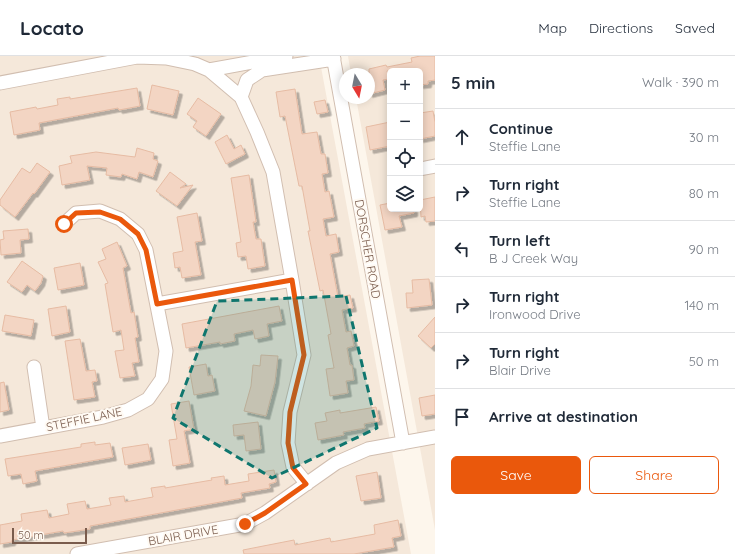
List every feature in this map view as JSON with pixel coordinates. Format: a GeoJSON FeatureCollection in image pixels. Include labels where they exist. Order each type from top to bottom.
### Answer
{"type":"FeatureCollection","features":[{"type":"Feature","properties":{"kind":"street"},"geometry":{"type":"LineString","coordinates":[[209,70],[286,56]]}},
{"type":"Feature","properties":{"kind":"street"},"geometry":{"type":"LineString","coordinates":[[0,83],[136,57],[166,58],[195,64],[209,70],[241,97],[273,172],[292,280],[304,355],[290,412],[288,443],[293,468],[306,484]]}},
{"type":"Feature","properties":{"kind":"street"},"geometry":{"type":"LineString","coordinates":[[241,97],[247,80],[262,70],[333,58]]}},
{"type":"Feature","properties":{"kind":"street","name":"DORSCHER ROAD"},"geometry":{"type":"LineString","coordinates":[[333,58],[403,443]]}},
{"type":"Feature","properties":{"kind":"street"},"geometry":{"type":"LineString","coordinates":[[423,168],[435,166]]}},
{"type":"Feature","properties":{"kind":"street","name":"STEFFIE LANE"},"geometry":{"type":"LineString","coordinates":[[0,436],[103,417],[128,410],[148,399],[162,379],[166,351],[146,250],[138,234],[120,219],[100,212],[76,213],[64,224]]}},
{"type":"Feature","properties":{"kind":"street"},"geometry":{"type":"LineString","coordinates":[[157,304],[292,280]]}},
{"type":"Feature","properties":{"kind":"street"},"geometry":{"type":"LineString","coordinates":[[34,367],[43,428]]}},
{"type":"Feature","properties":{"kind":"street","name":"BLAIR DRIVE"},"geometry":{"type":"LineString","coordinates":[[77,554],[245,524],[265,513],[336,463],[368,449],[435,437]]}},
{"type":"Feature","properties":{"kind":"highlighted area"},"geometry":{"type":"Polygon","coordinates":[[[346,296],[377,428],[272,478],[173,418],[217,301],[346,296]]]}},
{"type":"Feature","properties":{"kind":"shaded area"},"geometry":{"type":"Polygon","coordinates":[[[0,56],[319,56],[411,554],[0,554],[0,56]]]}},
{"type":"Feature","properties":{"kind":"shaded area"},"geometry":{"type":"Polygon","coordinates":[[[348,56],[435,56],[435,530],[357,104],[375,104],[375,68],[350,68],[348,56]]]}},
{"type":"Feature","properties":{"kind":"building"},"geometry":{"type":"Polygon","coordinates":[[[420,56],[435,56],[435,80],[428,81],[428,84],[423,85],[423,68],[387,68],[387,79],[383,80],[385,90],[375,92],[375,68],[373,68],[412,62],[411,58],[420,56]]]}},
{"type":"Feature","properties":{"kind":"building"},"geometry":{"type":"Polygon","coordinates":[[[152,85],[179,91],[173,115],[147,109],[152,85]]]}},
{"type":"Feature","properties":{"kind":"building"},"geometry":{"type":"Polygon","coordinates":[[[137,88],[140,106],[119,110],[118,108],[39,123],[40,130],[14,135],[10,112],[58,105],[57,99],[70,97],[70,99],[137,88]]]}},
{"type":"Feature","properties":{"kind":"building"},"geometry":{"type":"Polygon","coordinates":[[[295,89],[302,134],[317,132],[321,154],[325,154],[328,173],[322,174],[325,192],[329,191],[334,217],[323,219],[326,236],[336,234],[339,252],[330,254],[338,297],[350,295],[353,308],[342,310],[346,332],[351,331],[354,346],[347,348],[350,365],[352,365],[354,380],[346,381],[348,393],[330,396],[326,369],[334,368],[328,335],[331,334],[323,290],[320,291],[308,231],[310,231],[302,186],[299,186],[285,116],[280,117],[276,92],[295,89]]]}},
{"type":"Feature","properties":{"kind":"building"},"geometry":{"type":"Polygon","coordinates":[[[198,98],[221,114],[206,136],[193,127],[197,121],[187,114],[198,98]]]}},
{"type":"Feature","properties":{"kind":"building"},"geometry":{"type":"Polygon","coordinates":[[[325,100],[328,112],[317,114],[314,102],[325,100]]]}},
{"type":"Feature","properties":{"kind":"building"},"geometry":{"type":"Polygon","coordinates":[[[433,111],[435,136],[423,138],[423,113],[433,111]]]}},
{"type":"Feature","properties":{"kind":"building"},"geometry":{"type":"Polygon","coordinates":[[[387,123],[387,147],[370,150],[366,127],[387,123]]]}},
{"type":"Feature","properties":{"kind":"building"},"geometry":{"type":"Polygon","coordinates":[[[227,135],[234,149],[241,145],[245,154],[226,164],[215,142],[227,135]]]}},
{"type":"Feature","properties":{"kind":"building"},"geometry":{"type":"Polygon","coordinates":[[[137,148],[154,153],[153,159],[158,161],[153,177],[139,172],[137,179],[122,174],[121,177],[106,175],[107,168],[87,166],[90,180],[62,185],[59,166],[72,163],[70,156],[96,152],[135,157],[137,148]]]}},
{"type":"Feature","properties":{"kind":"building"},"geometry":{"type":"Polygon","coordinates":[[[37,163],[50,172],[15,217],[0,205],[0,200],[22,168],[30,173],[37,163]]]}},
{"type":"Feature","properties":{"kind":"building"},"geometry":{"type":"Polygon","coordinates":[[[170,172],[186,184],[180,188],[193,185],[177,206],[156,191],[170,172]]]}},
{"type":"Feature","properties":{"kind":"building"},"geometry":{"type":"Polygon","coordinates":[[[249,175],[256,222],[253,222],[256,239],[261,239],[265,266],[248,269],[246,256],[238,257],[236,243],[241,242],[231,178],[249,175]]]}},
{"type":"Feature","properties":{"kind":"building"},"geometry":{"type":"Polygon","coordinates":[[[435,197],[435,221],[426,222],[425,216],[421,217],[421,212],[423,212],[423,199],[435,197]]]}},
{"type":"Feature","properties":{"kind":"building"},"geometry":{"type":"Polygon","coordinates":[[[387,204],[387,212],[414,213],[399,216],[402,227],[385,230],[380,205],[387,204]]]}},
{"type":"Feature","properties":{"kind":"building"},"geometry":{"type":"Polygon","coordinates":[[[197,213],[202,241],[195,242],[201,275],[182,278],[180,267],[175,268],[173,253],[183,251],[177,217],[197,213]]]}},
{"type":"Feature","properties":{"kind":"building"},"geometry":{"type":"Polygon","coordinates":[[[28,229],[29,239],[20,240],[21,253],[1,255],[0,240],[4,239],[3,231],[28,229]]]}},
{"type":"Feature","properties":{"kind":"building"},"geometry":{"type":"Polygon","coordinates":[[[117,242],[127,266],[123,268],[131,313],[134,312],[138,337],[135,338],[139,362],[132,363],[135,376],[120,378],[115,351],[124,350],[121,330],[113,332],[105,284],[108,283],[98,262],[106,259],[102,249],[117,242]]]}},
{"type":"Feature","properties":{"kind":"building"},"geometry":{"type":"Polygon","coordinates":[[[22,261],[43,276],[41,283],[35,291],[27,285],[22,292],[7,282],[22,261]]]}},
{"type":"Feature","properties":{"kind":"building"},"geometry":{"type":"Polygon","coordinates":[[[80,263],[84,285],[58,290],[54,268],[80,263]]]}},
{"type":"Feature","properties":{"kind":"building"},"geometry":{"type":"Polygon","coordinates":[[[429,279],[432,305],[407,308],[406,293],[413,293],[412,280],[429,279]]]}},
{"type":"Feature","properties":{"kind":"building"},"geometry":{"type":"Polygon","coordinates":[[[66,306],[70,332],[52,336],[48,309],[66,306]]]}},
{"type":"Feature","properties":{"kind":"building"},"geometry":{"type":"Polygon","coordinates":[[[279,306],[282,321],[267,324],[269,336],[255,339],[253,330],[234,334],[235,341],[186,348],[182,324],[279,306]]]}},
{"type":"Feature","properties":{"kind":"building"},"geometry":{"type":"Polygon","coordinates":[[[5,315],[34,320],[31,336],[2,331],[5,315]]]}},
{"type":"Feature","properties":{"kind":"building"},"geometry":{"type":"Polygon","coordinates":[[[435,317],[435,344],[431,348],[418,336],[435,317]]]}},
{"type":"Feature","properties":{"kind":"building"},"geometry":{"type":"Polygon","coordinates":[[[80,339],[86,371],[95,370],[97,381],[92,382],[95,397],[74,400],[65,341],[80,339]]]}},
{"type":"Feature","properties":{"kind":"building"},"geometry":{"type":"Polygon","coordinates":[[[261,355],[278,356],[275,382],[266,416],[244,411],[251,386],[253,365],[260,366],[261,355]]]}},
{"type":"Feature","properties":{"kind":"building"},"geometry":{"type":"Polygon","coordinates":[[[206,364],[208,376],[212,375],[215,391],[194,395],[189,367],[206,364]]]}},
{"type":"Feature","properties":{"kind":"building"},"geometry":{"type":"Polygon","coordinates":[[[4,382],[9,410],[0,412],[0,383],[4,382]]]}},
{"type":"Feature","properties":{"kind":"building"},"geometry":{"type":"Polygon","coordinates":[[[435,395],[435,414],[422,416],[419,398],[435,395]]]}},
{"type":"Feature","properties":{"kind":"building"},"geometry":{"type":"Polygon","coordinates":[[[189,401],[194,429],[184,431],[190,463],[173,466],[169,440],[177,439],[171,404],[189,401]]]}},
{"type":"Feature","properties":{"kind":"building"},"geometry":{"type":"Polygon","coordinates":[[[376,407],[379,421],[364,424],[365,428],[343,432],[344,435],[318,440],[315,423],[327,421],[325,413],[340,410],[340,413],[376,407]]]}},
{"type":"Feature","properties":{"kind":"building"},"geometry":{"type":"Polygon","coordinates":[[[258,422],[261,449],[246,451],[244,435],[234,436],[233,425],[258,422]]]}},
{"type":"Feature","properties":{"kind":"building"},"geometry":{"type":"Polygon","coordinates":[[[95,442],[95,445],[110,443],[113,457],[35,471],[37,481],[23,484],[21,474],[8,476],[5,459],[81,447],[81,444],[95,442]]]}},
{"type":"Feature","properties":{"kind":"building"},"geometry":{"type":"Polygon","coordinates":[[[148,444],[151,460],[125,465],[122,448],[148,444]]]}},
{"type":"Feature","properties":{"kind":"building"},"geometry":{"type":"Polygon","coordinates":[[[274,470],[276,482],[269,484],[270,488],[241,493],[242,498],[90,526],[90,529],[64,533],[63,531],[12,540],[12,542],[0,544],[0,525],[22,521],[21,514],[47,510],[49,518],[69,514],[67,504],[85,501],[87,509],[111,505],[109,498],[124,496],[125,502],[153,497],[151,488],[165,486],[165,488],[212,480],[211,478],[224,476],[225,485],[249,481],[248,474],[274,470]]]}},
{"type":"Feature","properties":{"kind":"building"},"geometry":{"type":"Polygon","coordinates":[[[377,472],[381,498],[361,501],[356,476],[377,472]]]}},
{"type":"Feature","properties":{"kind":"building"},"geometry":{"type":"Polygon","coordinates":[[[398,520],[401,536],[392,538],[394,547],[354,554],[244,554],[243,550],[294,540],[295,545],[330,538],[331,542],[375,534],[374,525],[398,520]]]}},
{"type":"Feature","properties":{"kind":"route"},"geometry":{"type":"LineString","coordinates":[[64,224],[76,213],[100,212],[120,219],[138,234],[146,250],[157,304],[292,280],[304,355],[298,374],[290,412],[288,443],[293,468],[306,484],[265,513],[245,524]]}}]}
